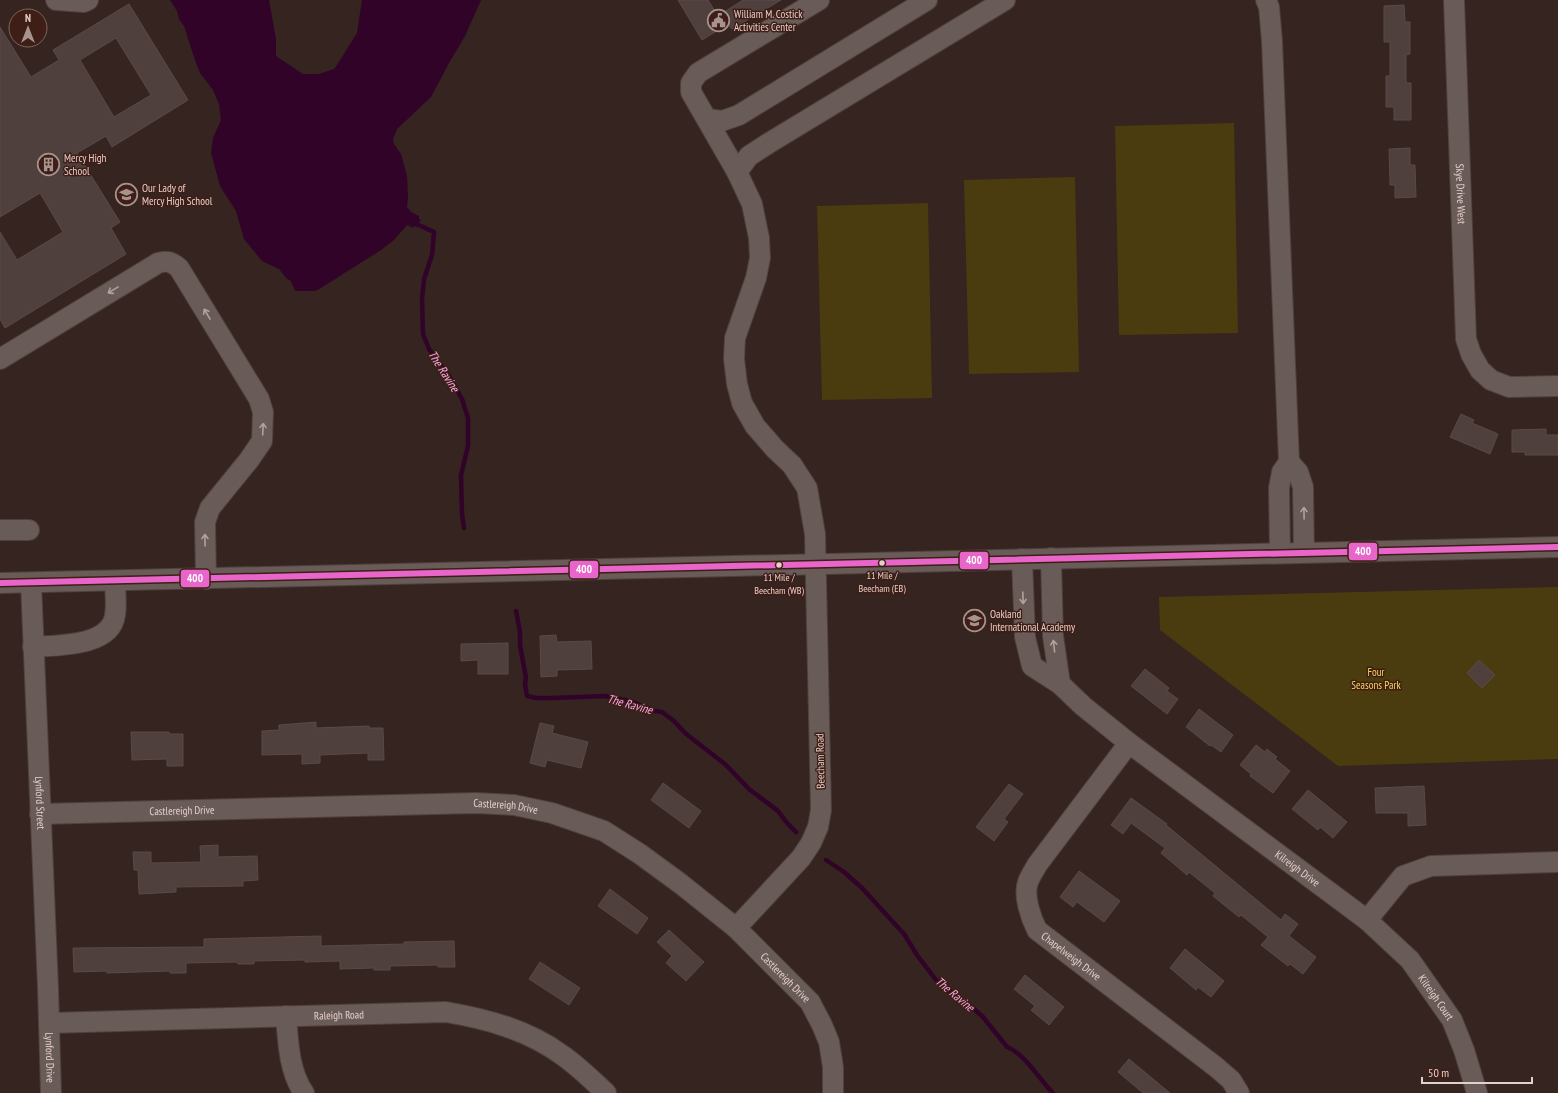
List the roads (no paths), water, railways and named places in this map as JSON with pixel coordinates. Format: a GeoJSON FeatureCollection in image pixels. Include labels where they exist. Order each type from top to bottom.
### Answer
{"type":"FeatureCollection","features":[{"type":"Feature","properties":{"kind":"street"},"geometry":{"type":"LineString","coordinates":[[56,0],[84,2],[88,0]]}},
{"type":"Feature","properties":{"kind":"street","name":"Beecham Road"},"geometry":{"type":"LineString","coordinates":[[736,928],[801,858],[811,843],[818,827],[821,810],[815,534],[808,488],[792,466],[755,426],[742,403],[737,384],[734,359],[736,338],[756,278],[760,258],[759,238],[752,204],[737,172],[691,92],[691,83],[698,73],[819,0]]}},
{"type":"Feature","properties":{"kind":"street"},"geometry":{"type":"LineString","coordinates":[[706,120],[722,121],[739,115],[927,0]]}},
{"type":"Feature","properties":{"kind":"street"},"geometry":{"type":"LineString","coordinates":[[737,172],[749,156],[769,143],[1005,0]]}},
{"type":"Feature","properties":{"kind":"street"},"geometry":{"type":"LineString","coordinates":[[1266,0],[1269,7],[1272,40],[1290,462],[1298,472],[1303,487],[1304,552]]}},
{"type":"Feature","properties":{"kind":"street","name":"Skye Drive West"},"geometry":{"type":"LineString","coordinates":[[1454,0],[1466,339],[1471,354],[1480,370],[1491,380],[1509,387],[1558,386]]}},
{"type":"Feature","properties":{"kind":"street"},"geometry":{"type":"LineString","coordinates":[[0,359],[158,263],[168,261],[179,268],[259,398],[263,412],[262,441],[249,460],[210,508],[205,522],[206,579]]}},
{"type":"Feature","properties":{"kind":"street"},"geometry":{"type":"LineString","coordinates":[[1280,553],[1279,488],[1282,472],[1290,462]]}},
{"type":"Feature","properties":{"kind":"street"},"geometry":{"type":"LineString","coordinates":[[0,530],[29,530]]}},
{"type":"Feature","properties":{"kind":"street"},"geometry":{"type":"LineString","coordinates":[[0,583],[1558,547]]}},
{"type":"Feature","properties":{"kind":"street"},"geometry":{"type":"LineString","coordinates":[[1051,558],[1053,636],[1060,684]]}},
{"type":"Feature","properties":{"kind":"street","name":"Kilreigh Drive"},"geometry":{"type":"LineString","coordinates":[[1022,559],[1025,636],[1032,666],[1060,684],[1083,706],[1129,743],[1367,920]]}},
{"type":"Feature","properties":{"kind":"street"},"geometry":{"type":"LineString","coordinates":[[33,647],[75,644],[95,638],[111,627],[116,616],[115,581]]}},
{"type":"Feature","properties":{"kind":"street","name":"Lynford Street"},"geometry":{"type":"LineString","coordinates":[[31,582],[49,1023]]}},
{"type":"Feature","properties":{"kind":"street","name":"Chapelweigh Drive"},"geometry":{"type":"LineString","coordinates":[[1129,743],[1037,865],[1027,883],[1027,900],[1031,919],[1037,930],[1216,1067],[1231,1080],[1239,1093]]}},
{"type":"Feature","properties":{"kind":"street","name":"Castlereigh Drive"},"geometry":{"type":"LineString","coordinates":[[40,814],[476,803],[514,805],[552,813],[604,831],[646,858],[736,928],[810,1002],[829,1042],[833,1067],[833,1093]]}},
{"type":"Feature","properties":{"kind":"street"},"geometry":{"type":"LineString","coordinates":[[1367,920],[1403,876],[1415,870],[1431,866],[1558,862]]}},
{"type":"Feature","properties":{"kind":"street","name":"Kilreigh Court"},"geometry":{"type":"LineString","coordinates":[[1367,920],[1410,960],[1452,1020],[1464,1050],[1477,1093]]}},
{"type":"Feature","properties":{"kind":"street","name":"Raleigh Road"},"geometry":{"type":"LineString","coordinates":[[49,1023],[446,1012],[474,1016],[510,1027],[541,1041],[562,1055],[587,1075],[606,1093]]}},
{"type":"Feature","properties":{"kind":"street"},"geometry":{"type":"LineString","coordinates":[[286,1016],[292,1065],[300,1087],[304,1093]]}},
{"type":"Feature","properties":{"kind":"street","name":"Lynford Drive"},"geometry":{"type":"LineString","coordinates":[[49,1023],[51,1093]]}},
{"type":"Feature","properties":{"kind":"waterway","name":"The Ravine"},"geometry":{"type":"LineString","coordinates":[[414,223],[434,232],[432,255],[424,279],[422,300],[423,334],[429,349],[449,376],[462,399],[468,418],[468,446],[461,475],[462,514],[464,528]]}},
{"type":"Feature","properties":{"kind":"waterway","name":"The Ravine"},"geometry":{"type":"LineString","coordinates":[[516,611],[526,678],[525,684],[527,696],[537,698],[605,696],[630,701],[655,711],[662,712],[674,721],[685,733],[726,765],[749,789],[778,811],[796,832]]}},
{"type":"Feature","properties":{"kind":"waterway","name":"The Ravine"},"geometry":{"type":"LineString","coordinates":[[826,860],[844,872],[862,888],[904,934],[917,955],[936,980],[983,1017],[1007,1047],[1020,1055],[1053,1093]]}},
{"type":"Feature","properties":{"kind":"place","name":"William M. Costick Activities Center"},"geometry":{"type":"Point","coordinates":[718,20]}},
{"type":"Feature","properties":{"kind":"place","name":"Mercy High School"},"geometry":{"type":"Point","coordinates":[48,164]}},
{"type":"Feature","properties":{"kind":"place","name":"Our Lady of Mercy High School"},"geometry":{"type":"Point","coordinates":[126,194]}},
{"type":"Feature","properties":{"kind":"place","name":"11 Mile / Beecham (EB)"},"geometry":{"type":"Point","coordinates":[882,563]}},
{"type":"Feature","properties":{"kind":"place","name":"11 Mile / Beecham (WB)"},"geometry":{"type":"Point","coordinates":[779,565]}},
{"type":"Feature","properties":{"kind":"place","name":"Oakland International Academy"},"geometry":{"type":"Point","coordinates":[975,620]}},
{"type":"Feature","properties":{"kind":"park label","name":"Four Seasons Park"},"geometry":{"type":"Point","coordinates":[1376,678]}}]}
